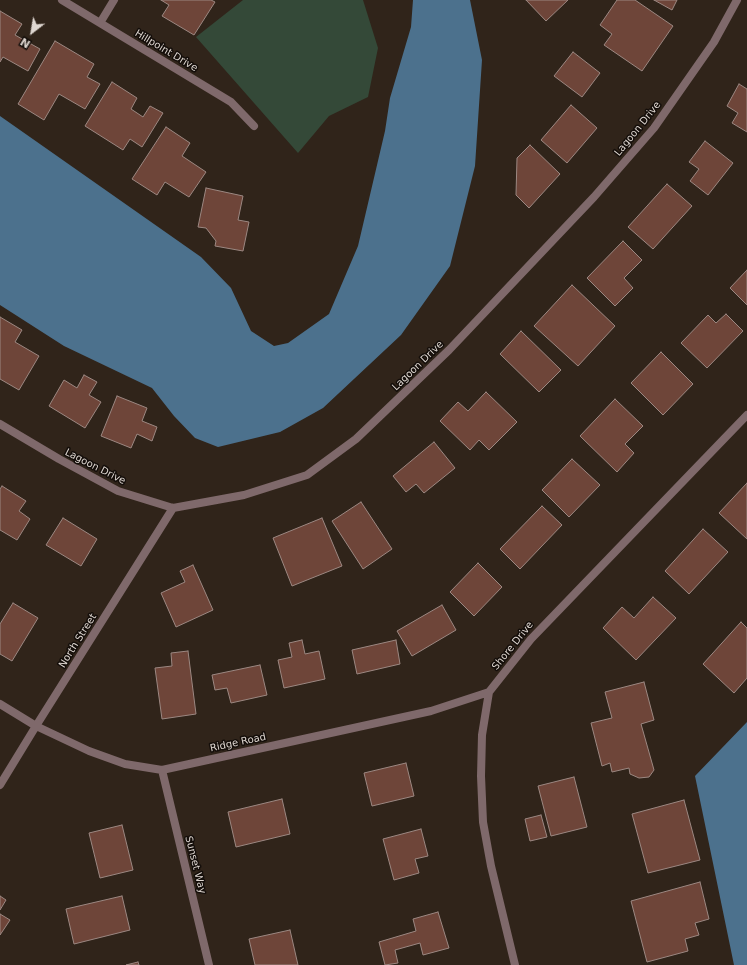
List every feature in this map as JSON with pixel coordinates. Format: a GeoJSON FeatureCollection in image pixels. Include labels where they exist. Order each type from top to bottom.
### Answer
{"type":"FeatureCollection","features":[{"type":"Feature","properties":{"kind":"street","name":"Hillpoint Drive"},"geometry":{"type":"LineString","coordinates":[[62,0],[231,102],[254,126]]}},
{"type":"Feature","properties":{"kind":"street"},"geometry":{"type":"LineString","coordinates":[[100,23],[114,0]]}},
{"type":"Feature","properties":{"kind":"street","name":"Lagoon Drive"},"geometry":{"type":"LineString","coordinates":[[0,424],[59,459],[118,491],[173,508],[244,495],[307,475],[356,439],[449,350],[594,197],[654,128],[714,42],[737,0]]}},
{"type":"Feature","properties":{"kind":"street","name":"Shore Drive"},"geometry":{"type":"LineString","coordinates":[[515,965],[491,866],[483,822],[481,776],[482,735],[489,692],[531,639],[747,415]]}},
{"type":"Feature","properties":{"kind":"street","name":"North Street"},"geometry":{"type":"LineString","coordinates":[[0,786],[173,508]]}},
{"type":"Feature","properties":{"kind":"street","name":"Ridge Road"},"geometry":{"type":"LineString","coordinates":[[0,704],[36,726],[88,751],[125,764],[162,770],[431,711],[489,692]]}},
{"type":"Feature","properties":{"kind":"street","name":"Sunset Way"},"geometry":{"type":"LineString","coordinates":[[162,770],[209,965]]}},
{"type":"Feature","properties":{"kind":"green space"},"geometry":{"type":"Polygon","coordinates":[[[243,0],[363,0],[378,48],[368,97],[329,116],[298,153],[196,37],[243,0]]]}},
{"type":"Feature","properties":{"kind":"water"},"geometry":{"type":"Polygon","coordinates":[[[413,0],[470,0],[482,60],[475,166],[450,266],[401,335],[323,408],[280,432],[218,447],[195,438],[174,416],[152,388],[64,346],[0,305],[0,116],[201,257],[231,288],[251,331],[274,346],[288,343],[329,314],[358,246],[385,131],[390,98],[411,27],[413,0]]]}},
{"type":"Feature","properties":{"kind":"water"},"geometry":{"type":"Polygon","coordinates":[[[747,722],[747,965],[734,965],[695,776],[747,722]]]}},
{"type":"Feature","properties":{"kind":"building"},"geometry":{"type":"Polygon","coordinates":[[[161,0],[211,0],[215,2],[194,35],[162,16],[169,5],[161,0]]]}},
{"type":"Feature","properties":{"kind":"building"},"geometry":{"type":"Polygon","coordinates":[[[526,0],[568,0],[546,21],[526,0]]]}},
{"type":"Feature","properties":{"kind":"building"},"geometry":{"type":"Polygon","coordinates":[[[617,0],[635,0],[673,26],[642,71],[604,45],[612,34],[600,25],[617,0]]]}},
{"type":"Feature","properties":{"kind":"building"},"geometry":{"type":"Polygon","coordinates":[[[654,0],[677,0],[672,10],[654,0]]]}},
{"type":"Feature","properties":{"kind":"building"},"geometry":{"type":"Polygon","coordinates":[[[0,11],[22,24],[15,35],[40,49],[28,71],[3,57],[0,62],[0,11]]]}},
{"type":"Feature","properties":{"kind":"building"},"geometry":{"type":"Polygon","coordinates":[[[55,41],[94,64],[87,77],[100,84],[85,109],[59,94],[44,120],[18,104],[55,41]]]}},
{"type":"Feature","properties":{"kind":"building"},"geometry":{"type":"Polygon","coordinates":[[[573,52],[600,73],[582,97],[554,76],[573,52]]]}},
{"type":"Feature","properties":{"kind":"building"},"geometry":{"type":"Polygon","coordinates":[[[112,82],[137,98],[131,109],[143,117],[150,106],[163,113],[142,147],[130,139],[123,150],[85,126],[112,82]]]}},
{"type":"Feature","properties":{"kind":"building"},"geometry":{"type":"Polygon","coordinates":[[[739,84],[747,89],[747,132],[732,123],[738,113],[727,106],[739,84]]]}},
{"type":"Feature","properties":{"kind":"building"},"geometry":{"type":"Polygon","coordinates":[[[571,105],[597,128],[567,163],[541,140],[571,105]]]}},
{"type":"Feature","properties":{"kind":"building"},"geometry":{"type":"Polygon","coordinates":[[[166,127],[190,143],[182,156],[206,172],[189,197],[165,182],[157,195],[132,179],[166,127]]]}},
{"type":"Feature","properties":{"kind":"building"},"geometry":{"type":"Polygon","coordinates":[[[705,141],[733,163],[708,195],[690,181],[699,169],[689,162],[705,141]]]}},
{"type":"Feature","properties":{"kind":"building"},"geometry":{"type":"Polygon","coordinates":[[[530,145],[560,174],[529,208],[516,195],[517,158],[530,145]]]}},
{"type":"Feature","properties":{"kind":"building"},"geometry":{"type":"Polygon","coordinates":[[[667,184],[692,206],[653,249],[628,227],[667,184]]]}},
{"type":"Feature","properties":{"kind":"building"},"geometry":{"type":"Polygon","coordinates":[[[206,188],[243,196],[238,220],[249,222],[243,251],[215,246],[216,241],[206,228],[198,227],[206,188]]]}},
{"type":"Feature","properties":{"kind":"building"},"geometry":{"type":"Polygon","coordinates":[[[623,241],[642,260],[624,278],[633,288],[615,306],[587,278],[623,241]]]}},
{"type":"Feature","properties":{"kind":"building"},"geometry":{"type":"Polygon","coordinates":[[[747,270],[747,305],[730,288],[747,270]]]}},
{"type":"Feature","properties":{"kind":"building"},"geometry":{"type":"Polygon","coordinates":[[[572,285],[615,326],[578,366],[534,326],[572,285]]]}},
{"type":"Feature","properties":{"kind":"building"},"geometry":{"type":"Polygon","coordinates":[[[726,314],[743,331],[707,368],[681,343],[708,315],[716,323],[726,314]]]}},
{"type":"Feature","properties":{"kind":"building"},"geometry":{"type":"Polygon","coordinates":[[[0,317],[22,330],[15,342],[39,356],[19,390],[0,379],[0,317]]]}},
{"type":"Feature","properties":{"kind":"building"},"geometry":{"type":"Polygon","coordinates":[[[521,331],[561,370],[539,392],[500,354],[521,331]]]}},
{"type":"Feature","properties":{"kind":"building"},"geometry":{"type":"Polygon","coordinates":[[[661,352],[693,384],[663,415],[631,383],[661,352]]]}},
{"type":"Feature","properties":{"kind":"building"},"geometry":{"type":"Polygon","coordinates":[[[84,375],[97,382],[89,395],[101,402],[85,428],[49,406],[64,380],[77,388],[84,375]]]}},
{"type":"Feature","properties":{"kind":"building"},"geometry":{"type":"Polygon","coordinates":[[[486,392],[517,422],[489,450],[479,440],[470,450],[440,421],[458,402],[468,411],[486,392]]]}},
{"type":"Feature","properties":{"kind":"building"},"geometry":{"type":"Polygon","coordinates":[[[117,396],[147,408],[142,421],[157,427],[152,441],[137,434],[131,448],[101,436],[117,396]]]}},
{"type":"Feature","properties":{"kind":"building"},"geometry":{"type":"Polygon","coordinates":[[[615,399],[643,426],[625,444],[634,453],[617,472],[580,436],[615,399]]]}},
{"type":"Feature","properties":{"kind":"building"},"geometry":{"type":"Polygon","coordinates":[[[434,442],[455,468],[424,493],[416,484],[406,492],[393,476],[434,442]]]}},
{"type":"Feature","properties":{"kind":"building"},"geometry":{"type":"Polygon","coordinates":[[[572,459],[600,485],[569,517],[542,490],[572,459]]]}},
{"type":"Feature","properties":{"kind":"building"},"geometry":{"type":"Polygon","coordinates":[[[747,483],[747,539],[719,513],[747,483]]]}},
{"type":"Feature","properties":{"kind":"building"},"geometry":{"type":"Polygon","coordinates":[[[2,486],[26,501],[19,511],[30,519],[17,540],[0,530],[0,489],[2,486]]]}},
{"type":"Feature","properties":{"kind":"building"},"geometry":{"type":"Polygon","coordinates":[[[361,502],[392,549],[363,569],[332,521],[361,502]]]}},
{"type":"Feature","properties":{"kind":"building"},"geometry":{"type":"Polygon","coordinates":[[[542,506],[562,525],[520,569],[500,549],[542,506]]]}},
{"type":"Feature","properties":{"kind":"building"},"geometry":{"type":"Polygon","coordinates":[[[63,518],[97,539],[81,566],[46,545],[63,518]]]}},
{"type":"Feature","properties":{"kind":"building"},"geometry":{"type":"Polygon","coordinates":[[[322,518],[342,566],[292,586],[273,538],[322,518]]]}},
{"type":"Feature","properties":{"kind":"building"},"geometry":{"type":"Polygon","coordinates":[[[703,529],[728,552],[689,594],[665,571],[703,529]]]}},
{"type":"Feature","properties":{"kind":"building"},"geometry":{"type":"Polygon","coordinates":[[[478,563],[502,587],[474,616],[450,592],[478,563]]]}},
{"type":"Feature","properties":{"kind":"building"},"geometry":{"type":"Polygon","coordinates":[[[193,565],[213,610],[176,627],[161,593],[185,582],[180,571],[193,565]]]}},
{"type":"Feature","properties":{"kind":"building"},"geometry":{"type":"Polygon","coordinates":[[[653,597],[676,618],[636,660],[603,628],[622,607],[634,618],[653,597]]]}},
{"type":"Feature","properties":{"kind":"building"},"geometry":{"type":"Polygon","coordinates":[[[13,603],[38,618],[12,661],[0,654],[0,624],[13,603]]]}},
{"type":"Feature","properties":{"kind":"building"},"geometry":{"type":"Polygon","coordinates":[[[442,605],[456,630],[412,656],[397,631],[442,605]]]}},
{"type":"Feature","properties":{"kind":"building"},"geometry":{"type":"Polygon","coordinates":[[[741,622],[747,628],[747,678],[734,693],[703,664],[741,622]]]}},
{"type":"Feature","properties":{"kind":"building"},"geometry":{"type":"Polygon","coordinates":[[[302,640],[305,654],[319,651],[325,679],[284,688],[278,660],[292,657],[289,643],[302,640]]]}},
{"type":"Feature","properties":{"kind":"building"},"geometry":{"type":"Polygon","coordinates":[[[396,640],[400,664],[357,674],[352,650],[396,640]]]}},
{"type":"Feature","properties":{"kind":"building"},"geometry":{"type":"Polygon","coordinates":[[[188,651],[196,714],[162,719],[155,668],[172,666],[171,653],[188,651]]]}},
{"type":"Feature","properties":{"kind":"building"},"geometry":{"type":"Polygon","coordinates":[[[260,665],[267,695],[231,703],[227,688],[215,690],[212,675],[260,665]]]}},
{"type":"Feature","properties":{"kind":"building"},"geometry":{"type":"Polygon","coordinates":[[[644,682],[654,720],[641,724],[654,770],[649,777],[639,778],[630,774],[629,768],[612,772],[610,763],[602,766],[591,723],[612,718],[605,692],[644,682]]]}},
{"type":"Feature","properties":{"kind":"building"},"geometry":{"type":"Polygon","coordinates":[[[406,763],[414,796],[372,806],[364,773],[406,763]]]}},
{"type":"Feature","properties":{"kind":"building"},"geometry":{"type":"Polygon","coordinates":[[[574,777],[587,827],[551,836],[538,786],[574,777]]]}},
{"type":"Feature","properties":{"kind":"building"},"geometry":{"type":"Polygon","coordinates":[[[282,799],[290,834],[236,847],[228,812],[282,799]]]}},
{"type":"Feature","properties":{"kind":"building"},"geometry":{"type":"Polygon","coordinates":[[[684,800],[700,860],[648,873],[632,814],[684,800]]]}},
{"type":"Feature","properties":{"kind":"building"},"geometry":{"type":"Polygon","coordinates":[[[541,815],[547,837],[530,841],[525,819],[541,815]]]}},
{"type":"Feature","properties":{"kind":"building"},"geometry":{"type":"Polygon","coordinates":[[[122,825],[133,870],[100,878],[89,833],[122,825]]]}},
{"type":"Feature","properties":{"kind":"building"},"geometry":{"type":"Polygon","coordinates":[[[421,829],[428,856],[415,859],[419,873],[394,880],[383,839],[421,829]]]}},
{"type":"Feature","properties":{"kind":"building"},"geometry":{"type":"Polygon","coordinates":[[[700,882],[709,919],[695,923],[699,935],[685,939],[688,951],[647,962],[631,901],[700,882]]]}},
{"type":"Feature","properties":{"kind":"building"},"geometry":{"type":"Polygon","coordinates":[[[0,896],[6,900],[0,910],[0,896]]]}},
{"type":"Feature","properties":{"kind":"building"},"geometry":{"type":"Polygon","coordinates":[[[122,896],[130,930],[74,944],[66,909],[122,896]]]}},
{"type":"Feature","properties":{"kind":"building"},"geometry":{"type":"Polygon","coordinates":[[[438,912],[449,948],[423,955],[420,943],[395,950],[398,963],[385,965],[379,942],[416,931],[413,919],[438,912]]]}},
{"type":"Feature","properties":{"kind":"building"},"geometry":{"type":"Polygon","coordinates":[[[0,914],[10,920],[0,935],[0,914]]]}},
{"type":"Feature","properties":{"kind":"building"},"geometry":{"type":"Polygon","coordinates":[[[290,930],[298,965],[255,965],[249,939],[290,930]]]}},
{"type":"Feature","properties":{"kind":"building"},"geometry":{"type":"Polygon","coordinates":[[[138,962],[139,965],[126,965],[138,962]]]}}]}
